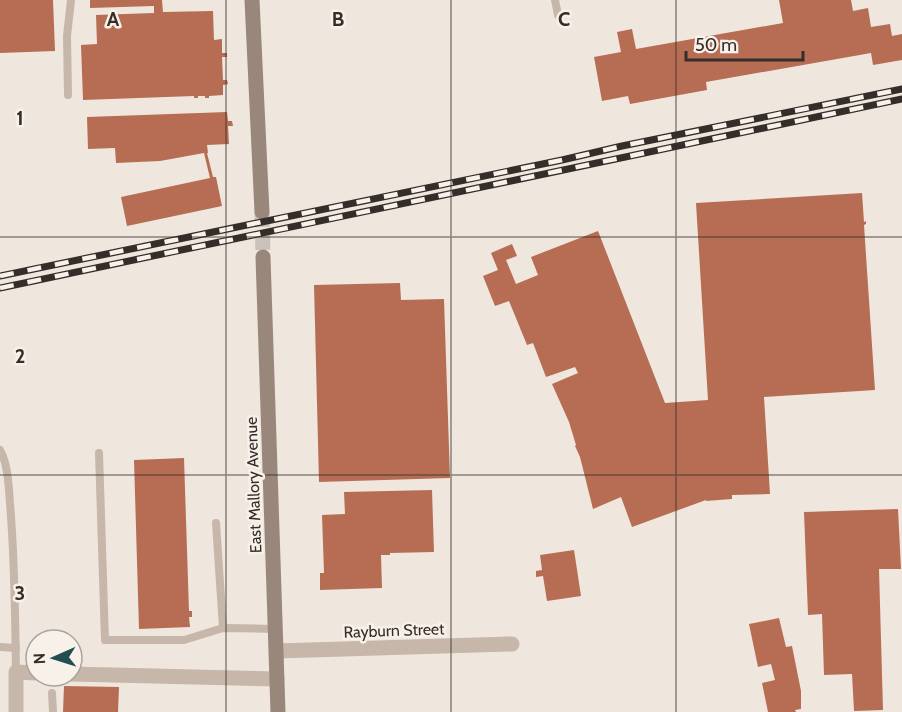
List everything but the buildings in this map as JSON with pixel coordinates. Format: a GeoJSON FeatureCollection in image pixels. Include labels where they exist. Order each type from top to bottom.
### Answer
{"type":"FeatureCollection","features":[{"type":"Feature","properties":{"kind":"main road"},"geometry":{"type":"LineString","coordinates":[[252,0],[262,212]]}},
{"type":"Feature","properties":{"kind":"main road","name":"East Mallory Avenue"},"geometry":{"type":"LineString","coordinates":[[263,257],[278,712]]}},
{"type":"Feature","properties":{"kind":"street","name":"Rayburn Street"},"geometry":{"type":"LineString","coordinates":[[277,651],[512,644]]}},
{"type":"Feature","properties":{"kind":"street"},"geometry":{"type":"LineString","coordinates":[[16,712],[16,672],[24,672]]}},
{"type":"Feature","properties":{"kind":"street"},"geometry":{"type":"LineString","coordinates":[[84,674],[277,679]]}},
{"type":"Feature","properties":{"kind":"lane"},"geometry":{"type":"LineString","coordinates":[[68,95],[67,36],[71,0]]}},
{"type":"Feature","properties":{"kind":"lane"},"geometry":{"type":"LineString","coordinates":[[555,0],[558,15]]}},
{"type":"Feature","properties":{"kind":"lane"},"geometry":{"type":"LineString","coordinates":[[0,450],[9,489],[12,529],[16,672]]}},
{"type":"Feature","properties":{"kind":"lane"},"geometry":{"type":"LineString","coordinates":[[99,453],[105,640],[184,640],[223,628],[276,629]]}},
{"type":"Feature","properties":{"kind":"lane"},"geometry":{"type":"LineString","coordinates":[[216,523],[223,628]]}},
{"type":"Feature","properties":{"kind":"lane"},"geometry":{"type":"LineString","coordinates":[[0,647],[15,648]]}},
{"type":"Feature","properties":{"kind":"lane"},"geometry":{"type":"LineString","coordinates":[[52,693],[53,712]]}},
{"type":"Feature","properties":{"kind":"tunnel"},"geometry":{"type":"LineString","coordinates":[[262,212],[263,257]]}},
{"type":"Feature","properties":{"kind":"railway"},"geometry":{"type":"LineString","coordinates":[[0,276],[902,89]]}},
{"type":"Feature","properties":{"kind":"railway"},"geometry":{"type":"LineString","coordinates":[[0,288],[902,99]]}}]}
